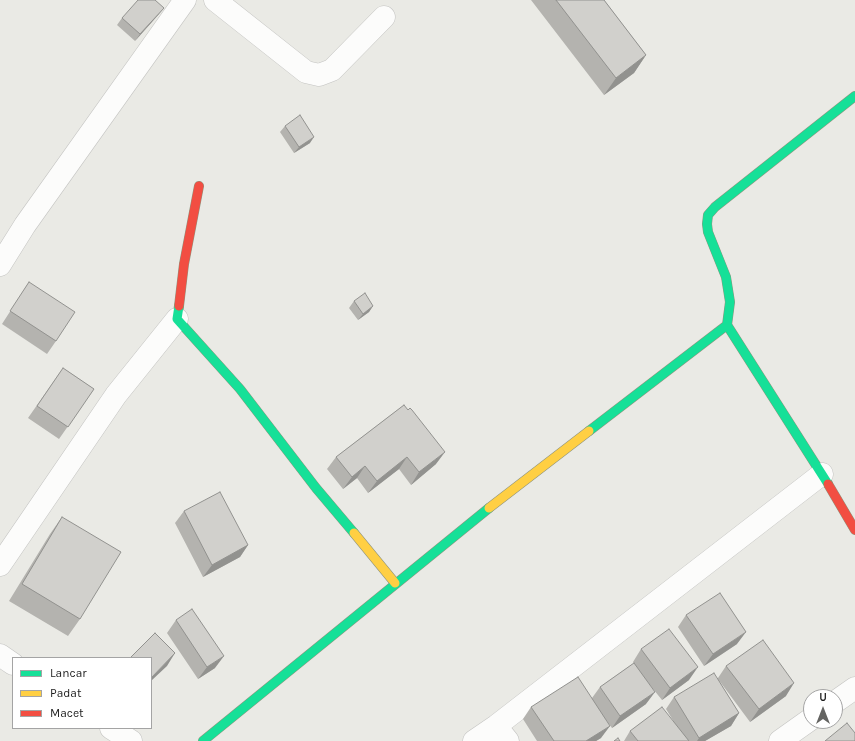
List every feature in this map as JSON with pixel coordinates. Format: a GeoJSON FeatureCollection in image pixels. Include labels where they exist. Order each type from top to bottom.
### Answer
{"type":"FeatureCollection","features":[{"type":"Feature","properties":{"kind":"street"},"geometry":{"type":"LineString","coordinates":[[0,265],[25,226],[186,0]]}},
{"type":"Feature","properties":{"kind":"street"},"geometry":{"type":"LineString","coordinates":[[215,0],[306,72],[319,75],[332,70],[384,17]]}},
{"type":"Feature","properties":{"kind":"street"},"geometry":{"type":"LineString","coordinates":[[855,96],[715,207],[708,215],[708,232],[726,277],[730,302],[727,325],[822,474],[855,530]]}},
{"type":"Feature","properties":{"kind":"street"},"geometry":{"type":"LineString","coordinates":[[0,565],[116,395],[178,319],[184,264],[199,186]]}},
{"type":"Feature","properties":{"kind":"street"},"geometry":{"type":"LineString","coordinates":[[178,319],[240,389],[316,488],[395,583]]}},
{"type":"Feature","properties":{"kind":"street"},"geometry":{"type":"LineString","coordinates":[[203,741],[469,523],[727,325]]}},
{"type":"Feature","properties":{"kind":"street"},"geometry":{"type":"LineString","coordinates":[[474,741],[502,733],[822,474]]}},
{"type":"Feature","properties":{"kind":"street"},"geometry":{"type":"LineString","coordinates":[[0,655],[12,663]]}},
{"type":"Feature","properties":{"kind":"street"},"geometry":{"type":"LineString","coordinates":[[843,696],[855,688]]}},
{"type":"Feature","properties":{"kind":"street"},"geometry":{"type":"LineString","coordinates":[[780,741],[803,725]]}},
{"type":"Feature","properties":{"kind":"street"},"geometry":{"type":"LineString","coordinates":[[113,729],[131,741]]}},
{"type":"Feature","properties":{"kind":"building"},"geometry":{"type":"Polygon","coordinates":[[[138,0],[155,0],[164,8],[140,34],[122,18],[138,0]]]}},
{"type":"Feature","properties":{"kind":"building"},"geometry":{"type":"Polygon","coordinates":[[[556,0],[604,0],[646,55],[616,78],[556,0]]]}},
{"type":"Feature","properties":{"kind":"building"},"geometry":{"type":"Polygon","coordinates":[[[300,115],[314,137],[299,147],[285,126],[300,115]]]}},
{"type":"Feature","properties":{"kind":"building"},"geometry":{"type":"Polygon","coordinates":[[[29,282],[75,312],[56,341],[10,311],[29,282]]]}},
{"type":"Feature","properties":{"kind":"building"},"geometry":{"type":"Polygon","coordinates":[[[365,293],[373,306],[363,314],[354,301],[365,293]]]}},
{"type":"Feature","properties":{"kind":"building"},"geometry":{"type":"Polygon","coordinates":[[[63,368],[94,389],[68,427],[37,406],[63,368]]]}},
{"type":"Feature","properties":{"kind":"building"},"geometry":{"type":"Polygon","coordinates":[[[404,405],[408,410],[410,408],[412,410],[445,452],[419,472],[407,457],[377,481],[365,466],[352,477],[336,457],[404,405]]]}},
{"type":"Feature","properties":{"kind":"building"},"geometry":{"type":"Polygon","coordinates":[[[220,492],[248,545],[212,565],[184,511],[220,492]]]}},
{"type":"Feature","properties":{"kind":"building"},"geometry":{"type":"Polygon","coordinates":[[[62,517],[121,552],[80,619],[22,584],[62,517]]]}},
{"type":"Feature","properties":{"kind":"building"},"geometry":{"type":"Polygon","coordinates":[[[720,593],[746,632],[713,654],[686,615],[720,593]]]}},
{"type":"Feature","properties":{"kind":"building"},"geometry":{"type":"Polygon","coordinates":[[[192,609],[224,656],[207,667],[176,620],[192,609]]]}},
{"type":"Feature","properties":{"kind":"building"},"geometry":{"type":"Polygon","coordinates":[[[669,629],[698,667],[670,688],[641,649],[669,629]]]}},
{"type":"Feature","properties":{"kind":"building"},"geometry":{"type":"Polygon","coordinates":[[[155,633],[175,653],[152,677],[152,657],[131,657],[155,633]]]}},
{"type":"Feature","properties":{"kind":"building"},"geometry":{"type":"Polygon","coordinates":[[[763,640],[794,683],[759,709],[726,666],[763,640]]]}},
{"type":"Feature","properties":{"kind":"building"},"geometry":{"type":"Polygon","coordinates":[[[634,663],[655,692],[620,716],[600,687],[634,663]]]}},
{"type":"Feature","properties":{"kind":"building"},"geometry":{"type":"Polygon","coordinates":[[[714,673],[739,713],[699,738],[674,697],[714,673]]]}},
{"type":"Feature","properties":{"kind":"building"},"geometry":{"type":"Polygon","coordinates":[[[578,677],[610,726],[586,741],[554,741],[531,707],[578,677]]]}},
{"type":"Feature","properties":{"kind":"building"},"geometry":{"type":"Polygon","coordinates":[[[662,707],[689,741],[638,741],[630,731],[662,707]]]}},
{"type":"Feature","properties":{"kind":"building"},"geometry":{"type":"Polygon","coordinates":[[[847,723],[855,733],[855,741],[825,741],[840,729],[843,729],[843,726],[847,723]]]}},
{"type":"Feature","properties":{"kind":"traffic: fast"},"geometry":{"type":"LineString","coordinates":[[828,484],[727,325],[730,302],[726,277],[708,232],[707,224],[708,215],[715,207],[855,96]]}},
{"type":"Feature","properties":{"kind":"traffic: fast"},"geometry":{"type":"LineString","coordinates":[[179,306],[177,319],[240,389],[316,488],[354,533]]}},
{"type":"Feature","properties":{"kind":"traffic: fast"},"geometry":{"type":"LineString","coordinates":[[589,431],[727,325]]}},
{"type":"Feature","properties":{"kind":"traffic: fast"},"geometry":{"type":"LineString","coordinates":[[203,741],[489,508]]}},
{"type":"Feature","properties":{"kind":"traffic: slow"},"geometry":{"type":"LineString","coordinates":[[489,508],[589,431]]}},
{"type":"Feature","properties":{"kind":"traffic: slow"},"geometry":{"type":"LineString","coordinates":[[354,533],[395,583]]}},
{"type":"Feature","properties":{"kind":"traffic: jam"},"geometry":{"type":"LineString","coordinates":[[179,306],[184,264],[199,186]]}},
{"type":"Feature","properties":{"kind":"traffic: jam"},"geometry":{"type":"LineString","coordinates":[[828,484],[855,530]]}}]}
